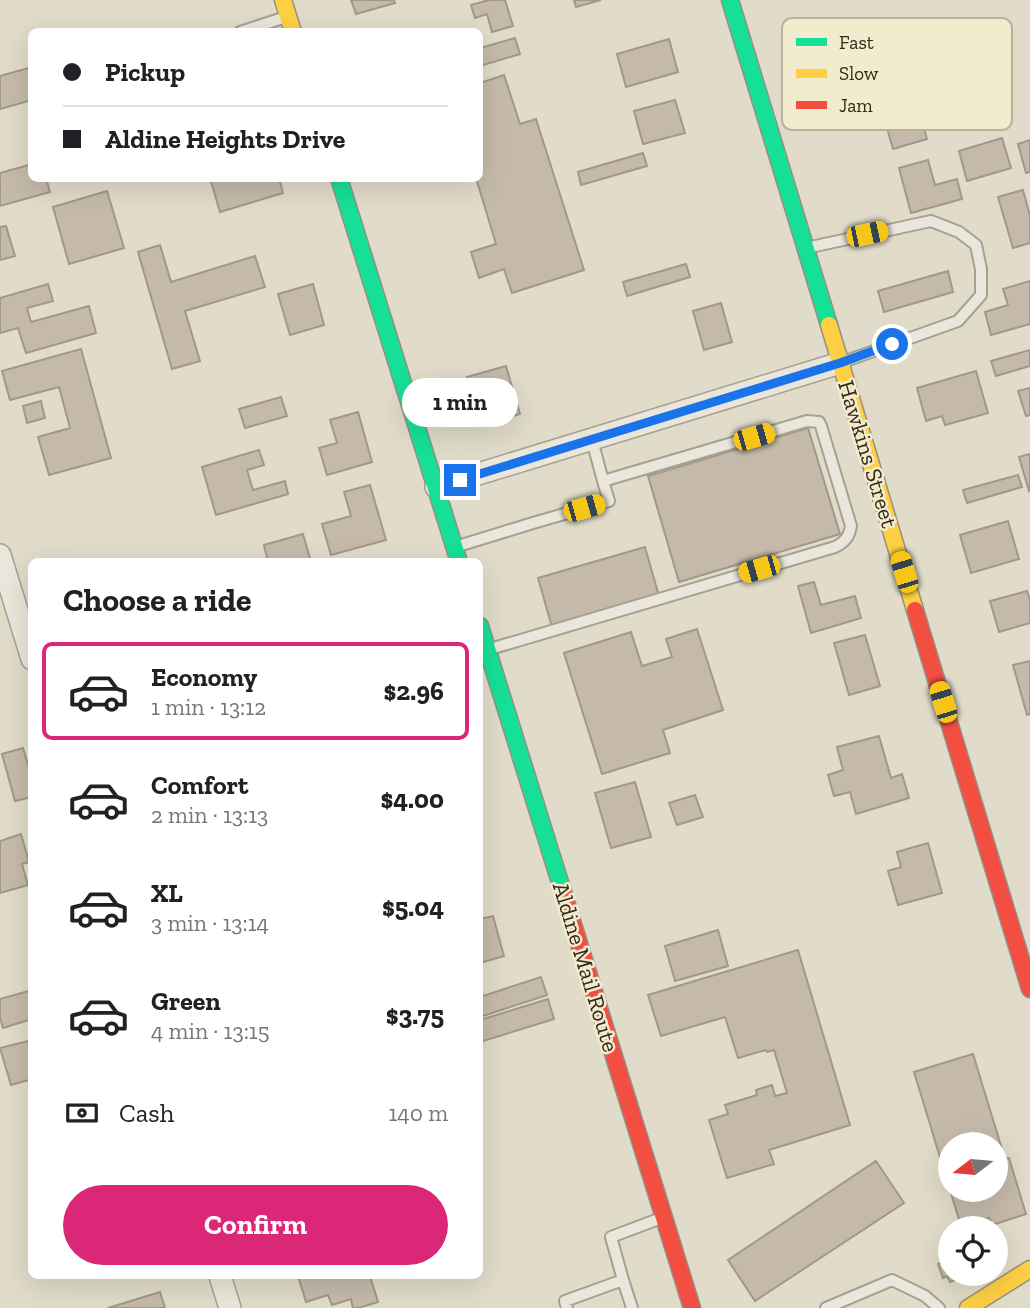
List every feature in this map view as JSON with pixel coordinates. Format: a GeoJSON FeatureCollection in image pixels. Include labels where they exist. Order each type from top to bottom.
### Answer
{"type":"FeatureCollection","features":[{"type":"Feature","properties":{"kind":"main road"},"geometry":{"type":"LineString","coordinates":[[283,0],[291,24]]}},
{"type":"Feature","properties":{"kind":"main road","name":"Hawkins Street"},"geometry":{"type":"LineString","coordinates":[[730,0],[1030,989]]}},
{"type":"Feature","properties":{"kind":"main road"},"geometry":{"type":"LineString","coordinates":[[340,182],[457,555]]}},
{"type":"Feature","properties":{"kind":"main road","name":"Aldine Mail Route"},"geometry":{"type":"LineString","coordinates":[[483,636],[692,1308]]}},
{"type":"Feature","properties":{"kind":"main road"},"geometry":{"type":"LineString","coordinates":[[968,1308],[1030,1269]]}},
{"type":"Feature","properties":{"kind":"street"},"geometry":{"type":"LineString","coordinates":[[436,487],[840,363]]}},
{"type":"Feature","properties":{"kind":"street"},"geometry":{"type":"LineString","coordinates":[[0,555],[28,646]]}},
{"type":"Feature","properties":{"kind":"street"},"geometry":{"type":"LineString","coordinates":[[221,1279],[230,1308]]}},
{"type":"Feature","properties":{"kind":"lane"},"geometry":{"type":"LineString","coordinates":[[266,28],[291,24]]}},
{"type":"Feature","properties":{"kind":"lane"},"geometry":{"type":"LineString","coordinates":[[806,248],[931,221],[959,232],[976,245],[981,269],[981,295],[958,321],[840,363]]}},
{"type":"Feature","properties":{"kind":"lane"},"geometry":{"type":"LineString","coordinates":[[487,650],[835,547],[849,536],[851,526],[821,426],[815,421],[807,421],[603,481]]}},
{"type":"Feature","properties":{"kind":"lane"},"geometry":{"type":"LineString","coordinates":[[457,555],[533,523],[609,501],[592,440]]}},
{"type":"Feature","properties":{"kind":"lane"},"geometry":{"type":"LineString","coordinates":[[632,1308],[611,1237],[664,1217]]}},
{"type":"Feature","properties":{"kind":"lane"},"geometry":{"type":"LineString","coordinates":[[568,1308],[565,1301],[623,1280]]}},
{"type":"Feature","properties":{"kind":"lane"},"geometry":{"type":"LineString","coordinates":[[826,1308],[892,1280],[925,1296],[939,1308]]}},
{"type":"Feature","properties":{"kind":"building"},"geometry":{"type":"Polygon","coordinates":[[[351,0],[394,0],[395,3],[356,14],[351,0]]]}},
{"type":"Feature","properties":{"kind":"building"},"geometry":{"type":"Polygon","coordinates":[[[489,0],[505,0],[513,26],[492,32],[487,14],[475,18],[471,5],[489,0]]]}},
{"type":"Feature","properties":{"kind":"building"},"geometry":{"type":"Polygon","coordinates":[[[574,0],[601,0],[576,7],[574,0]]]}},
{"type":"Feature","properties":{"kind":"building"},"geometry":{"type":"Polygon","coordinates":[[[515,38],[520,54],[483,65],[483,47],[515,38]]]}},
{"type":"Feature","properties":{"kind":"building"},"geometry":{"type":"Polygon","coordinates":[[[669,39],[678,72],[626,87],[617,54],[669,39]]]}},
{"type":"Feature","properties":{"kind":"building"},"geometry":{"type":"Polygon","coordinates":[[[28,68],[28,101],[0,109],[0,76],[28,68]]]}},
{"type":"Feature","properties":{"kind":"building"},"geometry":{"type":"Polygon","coordinates":[[[504,75],[520,124],[536,119],[584,270],[512,293],[504,269],[479,278],[471,252],[496,244],[477,182],[483,182],[483,82],[504,75]]]}},
{"type":"Feature","properties":{"kind":"building"},"geometry":{"type":"Polygon","coordinates":[[[675,100],[685,133],[643,144],[634,111],[675,100]]]}},
{"type":"Feature","properties":{"kind":"building"},"geometry":{"type":"Polygon","coordinates":[[[887,130],[924,130],[927,139],[893,149],[887,130]]]}},
{"type":"Feature","properties":{"kind":"building"},"geometry":{"type":"Polygon","coordinates":[[[1002,138],[1011,168],[967,181],[959,151],[1002,138]]]}},
{"type":"Feature","properties":{"kind":"building"},"geometry":{"type":"Polygon","coordinates":[[[1030,140],[1030,172],[1026,173],[1018,144],[1030,140]]]}},
{"type":"Feature","properties":{"kind":"building"},"geometry":{"type":"Polygon","coordinates":[[[643,153],[647,166],[581,185],[578,172],[643,153]]]}},
{"type":"Feature","properties":{"kind":"building"},"geometry":{"type":"Polygon","coordinates":[[[928,160],[935,185],[957,179],[962,199],[911,213],[899,168],[928,160]]]}},
{"type":"Feature","properties":{"kind":"building"},"geometry":{"type":"Polygon","coordinates":[[[28,165],[28,182],[47,182],[50,192],[0,206],[0,173],[28,165]]]}},
{"type":"Feature","properties":{"kind":"building"},"geometry":{"type":"Polygon","coordinates":[[[211,182],[280,182],[283,193],[220,212],[211,182]]]}},
{"type":"Feature","properties":{"kind":"building"},"geometry":{"type":"Polygon","coordinates":[[[1023,190],[1030,216],[1030,243],[1013,248],[998,197],[1023,190]]]}},
{"type":"Feature","properties":{"kind":"building"},"geometry":{"type":"Polygon","coordinates":[[[107,191],[124,248],[69,264],[53,207],[107,191]]]}},
{"type":"Feature","properties":{"kind":"building"},"geometry":{"type":"Polygon","coordinates":[[[6,226],[15,256],[0,260],[0,227],[6,226]]]}},
{"type":"Feature","properties":{"kind":"building"},"geometry":{"type":"Polygon","coordinates":[[[160,245],[171,282],[255,256],[265,287],[185,311],[200,361],[172,369],[138,252],[160,245]]]}},
{"type":"Feature","properties":{"kind":"building"},"geometry":{"type":"Polygon","coordinates":[[[686,264],[690,277],[627,296],[623,282],[686,264]]]}},
{"type":"Feature","properties":{"kind":"building"},"geometry":{"type":"Polygon","coordinates":[[[948,271],[953,292],[884,312],[878,291],[948,271]]]}},
{"type":"Feature","properties":{"kind":"building"},"geometry":{"type":"Polygon","coordinates":[[[1030,281],[1030,324],[991,335],[985,312],[1008,305],[1003,289],[1030,281]]]}},
{"type":"Feature","properties":{"kind":"building"},"geometry":{"type":"Polygon","coordinates":[[[48,284],[53,301],[27,308],[31,322],[89,306],[96,333],[26,353],[18,328],[0,333],[0,298],[48,284]]]}},
{"type":"Feature","properties":{"kind":"building"},"geometry":{"type":"Polygon","coordinates":[[[313,284],[324,325],[290,335],[278,294],[313,284]]]}},
{"type":"Feature","properties":{"kind":"building"},"geometry":{"type":"Polygon","coordinates":[[[721,303],[732,342],[704,350],[693,311],[721,303]]]}},
{"type":"Feature","properties":{"kind":"building"},"geometry":{"type":"Polygon","coordinates":[[[81,349],[111,458],[49,475],[38,437],[70,428],[59,387],[10,400],[2,371],[81,349]]]}},
{"type":"Feature","properties":{"kind":"building"},"geometry":{"type":"Polygon","coordinates":[[[1030,350],[1030,366],[996,376],[991,361],[1030,350]]]}},
{"type":"Feature","properties":{"kind":"building"},"geometry":{"type":"Polygon","coordinates":[[[506,366],[520,414],[486,424],[483,415],[478,417],[467,377],[506,366]]]}},
{"type":"Feature","properties":{"kind":"building"},"geometry":{"type":"Polygon","coordinates":[[[976,371],[988,413],[945,425],[942,416],[926,421],[917,388],[976,371]]]}},
{"type":"Feature","properties":{"kind":"building"},"geometry":{"type":"Polygon","coordinates":[[[1030,388],[1030,415],[1026,416],[1018,391],[1030,388]]]}},
{"type":"Feature","properties":{"kind":"building"},"geometry":{"type":"Polygon","coordinates":[[[281,397],[287,416],[245,428],[239,409],[281,397]]]}},
{"type":"Feature","properties":{"kind":"building"},"geometry":{"type":"Polygon","coordinates":[[[41,401],[45,418],[27,423],[23,406],[41,401]]]}},
{"type":"Feature","properties":{"kind":"building"},"geometry":{"type":"Polygon","coordinates":[[[358,412],[372,462],[327,475],[319,448],[337,443],[330,420],[358,412]]]}},
{"type":"Feature","properties":{"kind":"building"},"geometry":{"type":"Polygon","coordinates":[[[808,428],[840,534],[679,582],[648,476],[808,428]]]}},
{"type":"Feature","properties":{"kind":"building"},"geometry":{"type":"Polygon","coordinates":[[[259,450],[264,465],[247,470],[253,490],[285,481],[288,494],[216,515],[202,467],[259,450]]]}},
{"type":"Feature","properties":{"kind":"building"},"geometry":{"type":"Polygon","coordinates":[[[1030,454],[1030,490],[1029,491],[1019,457],[1030,454]]]}},
{"type":"Feature","properties":{"kind":"building"},"geometry":{"type":"Polygon","coordinates":[[[1018,475],[1022,487],[967,503],[963,490],[1018,475]]]}},
{"type":"Feature","properties":{"kind":"building"},"geometry":{"type":"Polygon","coordinates":[[[370,485],[386,540],[331,555],[322,524],[351,516],[344,492],[370,485]]]}},
{"type":"Feature","properties":{"kind":"building"},"geometry":{"type":"Polygon","coordinates":[[[1008,521],[1019,559],[971,573],[960,535],[1008,521]]]}},
{"type":"Feature","properties":{"kind":"building"},"geometry":{"type":"Polygon","coordinates":[[[303,534],[310,558],[267,558],[264,545],[303,534]]]}},
{"type":"Feature","properties":{"kind":"building"},"geometry":{"type":"Polygon","coordinates":[[[645,547],[659,596],[552,627],[538,578],[645,547]]]}},
{"type":"Feature","properties":{"kind":"building"},"geometry":{"type":"Polygon","coordinates":[[[814,582],[821,605],[855,596],[861,618],[811,633],[798,586],[814,582]]]}},
{"type":"Feature","properties":{"kind":"building"},"geometry":{"type":"Polygon","coordinates":[[[1027,591],[1030,600],[1030,623],[999,632],[990,601],[1027,591]]]}},
{"type":"Feature","properties":{"kind":"building"},"geometry":{"type":"Polygon","coordinates":[[[697,629],[723,710],[663,730],[670,753],[602,774],[564,653],[631,632],[642,666],[672,657],[666,639],[697,629]]]}},
{"type":"Feature","properties":{"kind":"building"},"geometry":{"type":"Polygon","coordinates":[[[865,635],[880,686],[849,695],[834,643],[865,635]]]}},
{"type":"Feature","properties":{"kind":"building"},"geometry":{"type":"Polygon","coordinates":[[[1030,661],[1030,714],[1027,715],[1013,665],[1030,661]]]}},
{"type":"Feature","properties":{"kind":"building"},"geometry":{"type":"Polygon","coordinates":[[[879,736],[891,778],[902,774],[909,798],[856,814],[850,792],[834,796],[828,775],[843,770],[837,747],[879,736]]]}},
{"type":"Feature","properties":{"kind":"building"},"geometry":{"type":"Polygon","coordinates":[[[23,748],[28,765],[28,798],[15,801],[2,754],[23,748]]]}},
{"type":"Feature","properties":{"kind":"building"},"geometry":{"type":"Polygon","coordinates":[[[635,782],[651,837],[611,848],[595,793],[635,782]]]}},
{"type":"Feature","properties":{"kind":"building"},"geometry":{"type":"Polygon","coordinates":[[[695,795],[703,817],[677,825],[669,803],[695,795]]]}},
{"type":"Feature","properties":{"kind":"building"},"geometry":{"type":"Polygon","coordinates":[[[21,834],[28,858],[28,862],[22,864],[28,885],[0,893],[0,841],[21,834]]]}},
{"type":"Feature","properties":{"kind":"building"},"geometry":{"type":"Polygon","coordinates":[[[928,843],[942,893],[898,905],[888,871],[901,867],[897,852],[928,843]]]}},
{"type":"Feature","properties":{"kind":"building"},"geometry":{"type":"Polygon","coordinates":[[[493,916],[504,956],[483,962],[483,918],[493,916]]]}},
{"type":"Feature","properties":{"kind":"building"},"geometry":{"type":"Polygon","coordinates":[[[718,930],[728,966],[675,981],[665,946],[718,930]]]}},
{"type":"Feature","properties":{"kind":"building"},"geometry":{"type":"Polygon","coordinates":[[[798,950],[850,1125],[769,1150],[774,1164],[727,1178],[709,1120],[728,1114],[725,1105],[757,1095],[756,1090],[772,1085],[775,1096],[787,1093],[774,1050],[738,1058],[725,1017],[661,1036],[648,995],[798,950]]]}},
{"type":"Feature","properties":{"kind":"building"},"geometry":{"type":"Polygon","coordinates":[[[541,977],[547,995],[483,1016],[483,996],[541,977]]]}},
{"type":"Feature","properties":{"kind":"building"},"geometry":{"type":"Polygon","coordinates":[[[28,991],[28,1020],[3,1028],[0,999],[28,991]]]}},
{"type":"Feature","properties":{"kind":"building"},"geometry":{"type":"Polygon","coordinates":[[[548,999],[554,1019],[483,1041],[483,1019],[548,999]]]}},
{"type":"Feature","properties":{"kind":"building"},"geometry":{"type":"Polygon","coordinates":[[[28,1041],[28,1080],[11,1085],[0,1048],[28,1041]]]}},
{"type":"Feature","properties":{"kind":"building"},"geometry":{"type":"Polygon","coordinates":[[[973,1054],[997,1132],[938,1132],[938,1151],[914,1072],[973,1054]]]}},
{"type":"Feature","properties":{"kind":"building"},"geometry":{"type":"Polygon","coordinates":[[[1009,1158],[1026,1214],[1008,1220],[1008,1216],[958,1216],[954,1202],[1008,1202],[1009,1158]]]}},
{"type":"Feature","properties":{"kind":"building"},"geometry":{"type":"Polygon","coordinates":[[[876,1161],[904,1203],[755,1301],[728,1260],[876,1161]]]}},
{"type":"Feature","properties":{"kind":"building"},"geometry":{"type":"Polygon","coordinates":[[[299,1279],[371,1279],[378,1302],[353,1308],[351,1299],[332,1305],[328,1295],[306,1302],[299,1279]]]}},
{"type":"Feature","properties":{"kind":"building"},"geometry":{"type":"Polygon","coordinates":[[[160,1292],[165,1308],[108,1308],[160,1292]]]}},
{"type":"Feature","properties":{"kind":"traffic: fast"},"geometry":{"type":"LineString","coordinates":[[730,0],[829,325]]}},
{"type":"Feature","properties":{"kind":"traffic: fast"},"geometry":{"type":"LineString","coordinates":[[340,182],[458,558]]}},
{"type":"Feature","properties":{"kind":"traffic: fast"},"geometry":{"type":"LineString","coordinates":[[483,636],[563,892]]}},
{"type":"Feature","properties":{"kind":"traffic: slow"},"geometry":{"type":"LineString","coordinates":[[283,0],[292,28]]}},
{"type":"Feature","properties":{"kind":"traffic: slow"},"geometry":{"type":"LineString","coordinates":[[829,325],[915,610]]}},
{"type":"Feature","properties":{"kind":"traffic: slow"},"geometry":{"type":"LineString","coordinates":[[968,1308],[1030,1269]]}},
{"type":"Feature","properties":{"kind":"traffic: jam"},"geometry":{"type":"LineString","coordinates":[[915,610],[1030,989]]}},
{"type":"Feature","properties":{"kind":"traffic: jam"},"geometry":{"type":"LineString","coordinates":[[563,892],[692,1308]]}},
{"type":"Feature","properties":{"kind":"route"},"geometry":{"type":"LineString","coordinates":[[460,480],[840,363],[892,344]]}}]}
